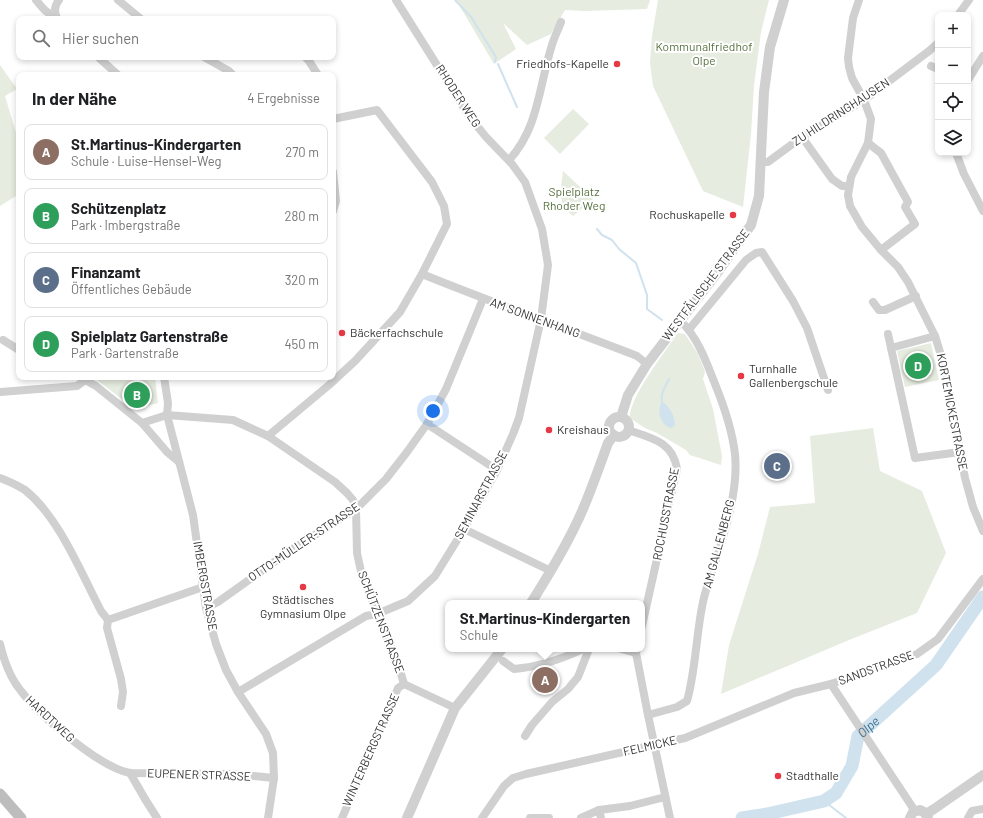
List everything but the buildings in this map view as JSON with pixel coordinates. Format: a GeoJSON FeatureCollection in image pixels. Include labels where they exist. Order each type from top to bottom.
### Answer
{"type":"FeatureCollection","features":[{"type":"Feature","properties":{"kind":"main road"},"geometry":{"type":"LineString","coordinates":[[0,794],[20,818]]}},
{"type":"Feature","properties":{"kind":"street"},"geometry":{"type":"LineString","coordinates":[[36,0],[46,12],[54,16]]}},
{"type":"Feature","properties":{"kind":"street"},"geometry":{"type":"LineString","coordinates":[[56,16],[55,7],[59,0]]}},
{"type":"Feature","properties":{"kind":"street"},"geometry":{"type":"LineString","coordinates":[[118,0],[137,16]]}},
{"type":"Feature","properties":{"kind":"street","name":"RHODER WEG"},"geometry":{"type":"LineString","coordinates":[[396,0],[469,116],[486,137],[518,171],[527,187]]}},
{"type":"Feature","properties":{"kind":"street","name":"WESTFÄLISCHE STRASSE"},"geometry":{"type":"LineString","coordinates":[[621,417],[628,395],[647,364],[717,273],[751,225],[759,196],[764,92],[770,47],[784,0]]}},
{"type":"Feature","properties":{"kind":"street"},"geometry":{"type":"LineString","coordinates":[[802,137],[832,179],[842,186],[849,186],[851,177],[868,143],[871,119],[864,100],[848,67],[853,18],[859,0]]}},
{"type":"Feature","properties":{"kind":"street"},"geometry":{"type":"LineString","coordinates":[[960,12],[969,0]]}},
{"type":"Feature","properties":{"kind":"street"},"geometry":{"type":"LineString","coordinates":[[509,160],[514,154],[535,116],[552,46],[561,22]]}},
{"type":"Feature","properties":{"kind":"street","name":"ZU HILDRINGHAUSEN"},"geometry":{"type":"LineString","coordinates":[[761,162],[768,162],[802,137],[864,100],[928,52],[935,45]]}},
{"type":"Feature","properties":{"kind":"street"},"geometry":{"type":"LineString","coordinates":[[971,75],[983,56]]}},
{"type":"Feature","properties":{"kind":"street"},"geometry":{"type":"LineString","coordinates":[[101,60],[115,72]]}},
{"type":"Feature","properties":{"kind":"street"},"geometry":{"type":"LineString","coordinates":[[209,60],[230,72]]}},
{"type":"Feature","properties":{"kind":"street"},"geometry":{"type":"LineString","coordinates":[[309,60],[316,72]]}},
{"type":"Feature","properties":{"kind":"street"},"geometry":{"type":"LineString","coordinates":[[336,118],[377,110],[432,182],[444,206],[447,224],[422,274],[400,312],[355,361],[336,379]]}},
{"type":"Feature","properties":{"kind":"street"},"geometry":{"type":"LineString","coordinates":[[868,143],[881,153],[908,202],[905,208],[915,224],[880,250]]}},
{"type":"Feature","properties":{"kind":"street"},"geometry":{"type":"LineString","coordinates":[[957,156],[964,174],[983,211]]}},
{"type":"Feature","properties":{"kind":"street","name":"KORTEMICKESTRASSE"},"geometry":{"type":"LineString","coordinates":[[849,186],[848,195],[850,206],[862,227],[880,250],[898,267],[916,296],[936,336],[944,365],[965,478],[973,507],[983,531]]}},
{"type":"Feature","properties":{"kind":"street","name":"SEMINARSTRASSE"},"geometry":{"type":"LineString","coordinates":[[238,692],[366,616],[377,614],[408,601],[435,576],[464,529],[497,470],[519,418],[541,319],[548,265],[542,229],[527,187]]}},
{"type":"Feature","properties":{"kind":"street"},"geometry":{"type":"LineString","coordinates":[[688,328],[691,327],[704,313],[724,285],[746,260],[756,252],[762,252],[800,313],[807,328],[828,390]]}},
{"type":"Feature","properties":{"kind":"street","name":"AM SONNENHANG"},"geometry":{"type":"LineString","coordinates":[[422,274],[483,299],[541,319],[636,356],[647,364]]}},
{"type":"Feature","properties":{"kind":"street"},"geometry":{"type":"LineString","coordinates":[[873,302],[879,310],[885,310],[916,296]]}},
{"type":"Feature","properties":{"kind":"street","name":"OTTO-MÜLLER-STRASSE"},"geometry":{"type":"LineString","coordinates":[[206,608],[218,602],[291,550],[356,509],[386,479],[427,424],[446,389],[483,299]]}},
{"type":"Feature","properties":{"kind":"street","name":"AM GALLENBERG"},"geometry":{"type":"LineString","coordinates":[[648,715],[677,707],[687,701],[693,679],[703,602],[732,503],[735,455],[725,410],[701,349],[688,328],[680,320]]}},
{"type":"Feature","properties":{"kind":"street"},"geometry":{"type":"LineString","coordinates":[[888,334],[915,458],[960,452]]}},
{"type":"Feature","properties":{"kind":"street"},"geometry":{"type":"LineString","coordinates":[[892,348],[936,336]]}},
{"type":"Feature","properties":{"kind":"street"},"geometry":{"type":"LineString","coordinates":[[3,340],[16,348]]}},
{"type":"Feature","properties":{"kind":"street"},"geometry":{"type":"LineString","coordinates":[[0,392],[77,386],[81,380]]}},
{"type":"Feature","properties":{"kind":"street"},"geometry":{"type":"LineString","coordinates":[[86,380],[96,386],[142,423],[167,452],[178,462]]}},
{"type":"Feature","properties":{"kind":"street","name":"IMBERGSTRASSE"},"geometry":{"type":"LineString","coordinates":[[165,380],[168,403],[167,414],[178,462],[193,515],[206,608],[226,670],[238,692],[266,734],[273,753],[274,778],[268,818]]}},
{"type":"Feature","properties":{"kind":"street"},"geometry":{"type":"LineString","coordinates":[[268,436],[334,380]]}},
{"type":"Feature","properties":{"kind":"street"},"geometry":{"type":"LineString","coordinates":[[142,423],[167,414],[233,420],[268,436],[335,482],[352,500],[356,509]]}},
{"type":"Feature","properties":{"kind":"street"},"geometry":{"type":"LineString","coordinates":[[621,417],[627,421],[628,430],[623,435],[614,435],[610,428],[610,422],[615,418],[621,417]]}},
{"type":"Feature","properties":{"kind":"street"},"geometry":{"type":"LineString","coordinates":[[427,424],[497,470]]}},
{"type":"Feature","properties":{"kind":"street","name":"ROCHUSSTRASSE"},"geometry":{"type":"LineString","coordinates":[[628,430],[648,437],[670,449],[676,461],[677,470],[645,613]]}},
{"type":"Feature","properties":{"kind":"street"},"geometry":{"type":"LineString","coordinates":[[533,600],[551,571],[582,510],[608,443],[614,435]]}},
{"type":"Feature","properties":{"kind":"street"},"geometry":{"type":"LineString","coordinates":[[0,478],[24,490],[36,500],[53,520],[101,611],[108,620],[107,628],[121,679],[123,692],[121,706]]}},
{"type":"Feature","properties":{"kind":"street","name":"SCHÜTZENSTRASSE"},"geometry":{"type":"LineString","coordinates":[[356,509],[357,553],[360,569],[398,664],[404,684],[454,708]]}},
{"type":"Feature","properties":{"kind":"street"},"geometry":{"type":"LineString","coordinates":[[464,529],[551,571]]}},
{"type":"Feature","properties":{"kind":"street","name":"SANDSTRASSE"},"geometry":{"type":"LineString","coordinates":[[831,684],[908,657],[926,648],[938,639],[983,580]]}},
{"type":"Feature","properties":{"kind":"street"},"geometry":{"type":"LineString","coordinates":[[108,620],[203,587]]}},
{"type":"Feature","properties":{"kind":"street","name":"HARDTWEG"},"geometry":{"type":"LineString","coordinates":[[0,644],[2,658],[21,691],[51,722],[88,752],[127,772]]}},
{"type":"Feature","properties":{"kind":"street"},"geometry":{"type":"LineString","coordinates":[[407,818],[454,708],[500,652]]}},
{"type":"Feature","properties":{"kind":"street"},"geometry":{"type":"LineString","coordinates":[[503,661],[514,669],[524,668],[568,657],[577,652]]}},
{"type":"Feature","properties":{"kind":"street"},"geometry":{"type":"LineString","coordinates":[[525,736],[532,725],[552,702],[568,689],[578,677],[588,652]]}},
{"type":"Feature","properties":{"kind":"street"},"geometry":{"type":"LineString","coordinates":[[636,652],[670,818]]}},
{"type":"Feature","properties":{"kind":"street","name":"WINTERBERGSTRASSE"},"geometry":{"type":"LineString","coordinates":[[342,818],[398,688],[404,684]]}},
{"type":"Feature","properties":{"kind":"street"},"geometry":{"type":"LineString","coordinates":[[831,684],[865,735],[912,814],[920,810],[927,816],[934,809],[983,775]]}},
{"type":"Feature","properties":{"kind":"street","name":"FELMICKE"},"geometry":{"type":"LineString","coordinates":[[482,818],[504,786],[513,778],[684,738],[794,693],[831,684]]}},
{"type":"Feature","properties":{"kind":"street"},"geometry":{"type":"LineString","coordinates":[[127,772],[157,818]]}},
{"type":"Feature","properties":{"kind":"street","name":"EUPENER STRASSE"},"geometry":{"type":"LineString","coordinates":[[127,772],[233,774],[274,778]]}},
{"type":"Feature","properties":{"kind":"street"},"geometry":{"type":"LineString","coordinates":[[581,818],[665,796]]}},
{"type":"Feature","properties":{"kind":"street"},"geometry":{"type":"LineString","coordinates":[[968,818],[972,810],[979,808],[983,809]]}},
{"type":"Feature","properties":{"kind":"street"},"geometry":{"type":"LineString","coordinates":[[530,818],[549,818]]}},
{"type":"Feature","properties":{"kind":"green space","name":"Kommunalfriedhof Olpe"},"geometry":{"type":"Polygon","coordinates":[[[456,0],[650,0],[647,9],[584,11],[565,10],[551,34],[527,45],[503,23],[516,49],[494,64],[456,0]]]}},
{"type":"Feature","properties":{"kind":"green space","name":"Kommunalfriedhof Olpe"},"geometry":{"type":"Polygon","coordinates":[[[658,0],[769,0],[761,32],[754,85],[751,134],[743,207],[703,191],[653,86],[650,63],[652,36],[658,0]]]}},
{"type":"Feature","properties":{"kind":"green space"},"geometry":{"type":"Polygon","coordinates":[[[0,65],[16,88],[16,90],[5,96],[16,133],[16,196],[0,206],[0,65]]]}},
{"type":"Feature","properties":{"kind":"green space"},"geometry":{"type":"Polygon","coordinates":[[[573,109],[589,124],[560,154],[544,138],[573,109]]]}},
{"type":"Feature","properties":{"kind":"green space","name":"Spielplatz Rhoder Weg"},"geometry":{"type":"Polygon","coordinates":[[[563,171],[593,199],[573,216],[564,206],[562,201],[561,190],[563,171]]]}},
{"type":"Feature","properties":{"kind":"green space"},"geometry":{"type":"Polygon","coordinates":[[[678,333],[685,334],[698,354],[705,372],[703,379],[713,409],[722,456],[721,465],[690,455],[686,450],[657,433],[645,428],[630,417],[631,409],[642,386],[678,333]]]}},
{"type":"Feature","properties":{"kind":"green space"},"geometry":{"type":"Polygon","coordinates":[[[931,343],[939,380],[905,387],[897,351],[931,343]]]}},
{"type":"Feature","properties":{"kind":"green space"},"geometry":{"type":"Polygon","coordinates":[[[97,380],[155,380],[158,403],[135,409],[97,380]]]}},
{"type":"Feature","properties":{"kind":"green space"},"geometry":{"type":"Polygon","coordinates":[[[873,428],[880,471],[922,491],[946,553],[917,613],[721,694],[729,645],[758,554],[770,507],[815,503],[810,436],[873,428]]]}},
{"type":"Feature","properties":{"kind":"water"},"geometry":{"type":"Polygon","coordinates":[[[662,402],[669,408],[673,415],[675,425],[672,428],[668,427],[662,422],[659,410],[662,402]]]}},
{"type":"Feature","properties":{"kind":"waterway"},"geometry":{"type":"LineString","coordinates":[[455,0],[471,17],[496,57],[495,62]]}},
{"type":"Feature","properties":{"kind":"waterway"},"geometry":{"type":"LineString","coordinates":[[498,64],[517,107]]}},
{"type":"Feature","properties":{"kind":"waterway"},"geometry":{"type":"LineString","coordinates":[[597,229],[602,235],[612,240],[619,249],[636,263],[647,295],[647,309],[662,320]]}},
{"type":"Feature","properties":{"kind":"waterway"},"geometry":{"type":"LineString","coordinates":[[662,402],[662,393],[669,379]]}},
{"type":"Feature","properties":{"kind":"waterway","name":"Olpe"},"geometry":{"type":"LineString","coordinates":[[742,818],[824,801],[836,793],[852,766],[858,736],[936,665],[983,597]]}},
{"type":"Feature","properties":{"kind":"waterway"},"geometry":{"type":"LineString","coordinates":[[824,801],[846,818]]}},
{"type":"Feature","properties":{"kind":"place","name":"Friedhofs-Kapelle"},"geometry":{"type":"Point","coordinates":[617,64]}},
{"type":"Feature","properties":{"kind":"place","name":"Rochuskapelle"},"geometry":{"type":"Point","coordinates":[733,215]}},
{"type":"Feature","properties":{"kind":"place","name":"Bäckerfachschule"},"geometry":{"type":"Point","coordinates":[342,333]}},
{"type":"Feature","properties":{"kind":"place","name":"Spielplatz Gartenstraße"},"geometry":{"type":"Point","coordinates":[918,366]}},
{"type":"Feature","properties":{"kind":"place","name":"Turnhalle Gallenbergschule"},"geometry":{"type":"Point","coordinates":[741,376]}},
{"type":"Feature","properties":{"kind":"place","name":"Schützenplatz"},"geometry":{"type":"Point","coordinates":[137,395]}},
{"type":"Feature","properties":{"kind":"place","name":"Kreishaus"},"geometry":{"type":"Point","coordinates":[549,430]}},
{"type":"Feature","properties":{"kind":"place","name":"Finanzamt"},"geometry":{"type":"Point","coordinates":[777,466]}},
{"type":"Feature","properties":{"kind":"place","name":"Städtisches Gymnasium Olpe"},"geometry":{"type":"Point","coordinates":[303,587]}},
{"type":"Feature","properties":{"kind":"place","name":"St.Martinus-Kindergarten"},"geometry":{"type":"Point","coordinates":[545,680]}},
{"type":"Feature","properties":{"kind":"place","name":"Stadthalle"},"geometry":{"type":"Point","coordinates":[778,776]}}]}
